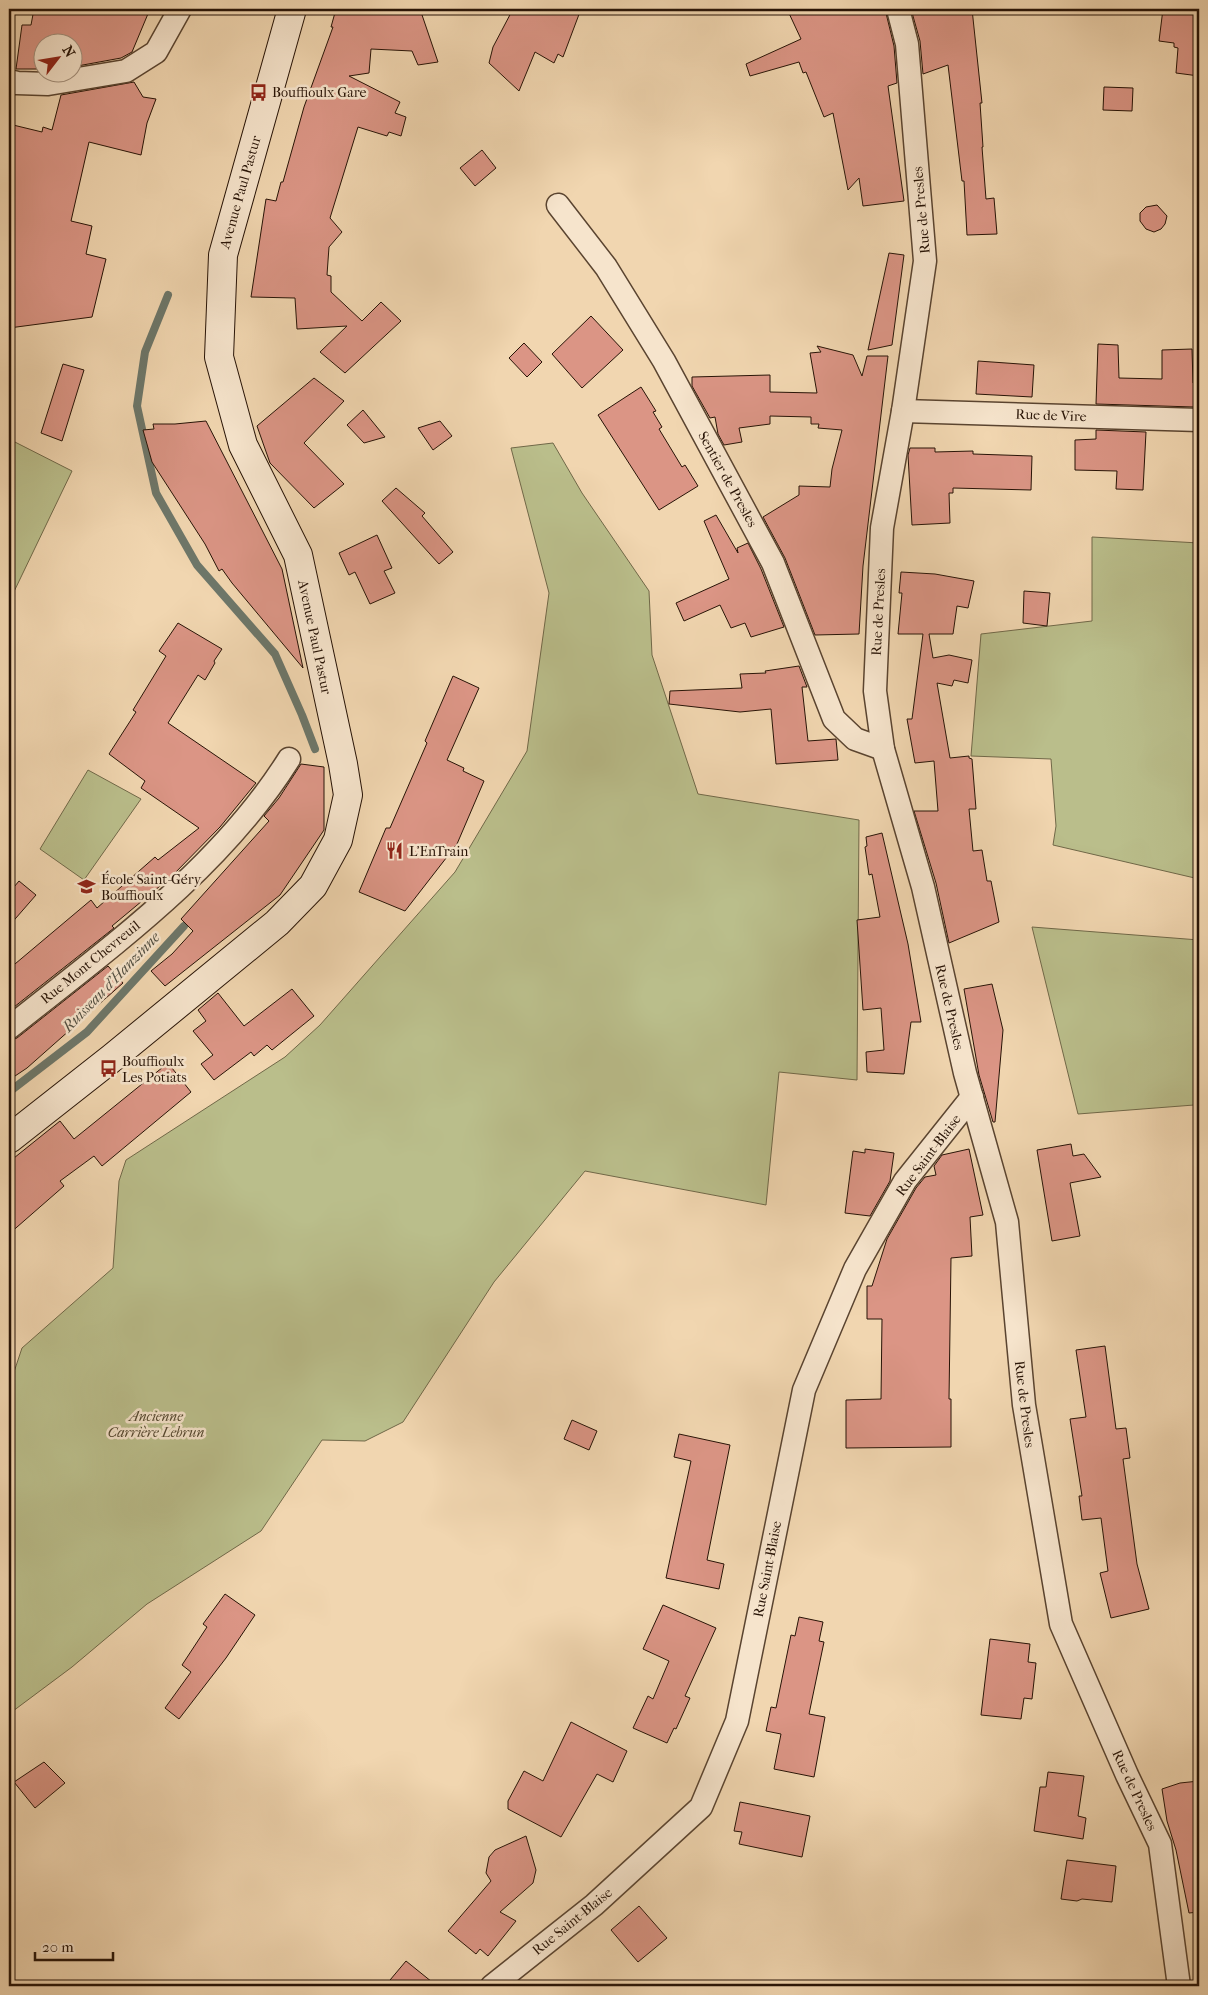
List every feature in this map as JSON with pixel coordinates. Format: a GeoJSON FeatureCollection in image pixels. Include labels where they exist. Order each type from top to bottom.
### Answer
{"type":"FeatureCollection","features":[{"type":"Feature","properties":{"kind":"main road","name":"Avenue Paul Pastur"},"geometry":{"type":"LineString","coordinates":[[9,1139],[112,1058],[277,923],[313,886],[338,840],[348,795],[298,555],[243,445],[219,357],[223,255],[292,9]]}},
{"type":"Feature","properties":{"kind":"street"},"geometry":{"type":"LineString","coordinates":[[9,81],[48,84],[126,71],[156,52],[180,9]]}},
{"type":"Feature","properties":{"kind":"street","name":"Rue de Presles"},"geometry":{"type":"LineString","coordinates":[[898,9],[907,44],[925,261],[903,411],[882,528],[874,691],[883,749],[923,887],[972,1097],[1008,1222],[1024,1405],[1061,1624],[1127,1775],[1160,1844],[1179,1986]]}},
{"type":"Feature","properties":{"kind":"street","name":"Sentier de Presles"},"geometry":{"type":"LineString","coordinates":[[558,205],[606,267],[664,361],[774,563],[834,719],[855,739],[883,749]]}},
{"type":"Feature","properties":{"kind":"street","name":"Rue de Vire"},"geometry":{"type":"LineString","coordinates":[[903,411],[1199,420]]}},
{"type":"Feature","properties":{"kind":"street","name":"Rue Mont Chevreuil"},"geometry":{"type":"LineString","coordinates":[[9,1028],[185,883],[253,810],[289,759]]}},
{"type":"Feature","properties":{"kind":"street","name":"Rue Saint-Blaise"},"geometry":{"type":"LineString","coordinates":[[492,1986],[594,1905],[701,1807],[737,1721],[804,1390],[855,1269],[905,1181],[972,1097]]}},
{"type":"Feature","properties":{"kind":"green space"},"geometry":{"type":"Polygon","coordinates":[[[9,439],[72,471],[9,602],[9,439]]]}},
{"type":"Feature","properties":{"kind":"green space","name":"Ancienne Carrière Lebrun"},"geometry":{"type":"Polygon","coordinates":[[[553,443],[582,493],[649,591],[652,655],[698,794],[859,820],[857,1080],[779,1072],[766,1205],[585,1171],[494,1282],[403,1422],[365,1441],[322,1440],[261,1531],[147,1604],[72,1667],[9,1714],[9,1387],[22,1348],[113,1268],[119,1181],[126,1160],[285,1057],[320,1025],[455,872],[527,751],[549,593],[511,448],[553,443]]]}},
{"type":"Feature","properties":{"kind":"green space"},"geometry":{"type":"Polygon","coordinates":[[[1092,537],[1199,543],[1199,879],[1053,845],[1056,826],[1051,759],[971,756],[981,634],[1092,621],[1092,537]]]}},
{"type":"Feature","properties":{"kind":"green space"},"geometry":{"type":"Polygon","coordinates":[[[88,770],[141,799],[84,880],[40,849],[88,770]]]}},
{"type":"Feature","properties":{"kind":"green space"},"geometry":{"type":"Polygon","coordinates":[[[1032,927],[1199,940],[1199,1137],[1194,1105],[1078,1114],[1032,927]]]}},
{"type":"Feature","properties":{"kind":"building"},"geometry":{"type":"Polygon","coordinates":[[[34,9],[150,9],[132,52],[121,58],[82,65],[82,32],[32,32],[32,69],[16,69],[22,25],[31,25],[34,9]]]}},
{"type":"Feature","properties":{"kind":"building"},"geometry":{"type":"Polygon","coordinates":[[[336,9],[420,9],[438,62],[418,65],[412,51],[371,49],[369,73],[349,76],[400,102],[395,113],[406,117],[401,136],[389,132],[387,136],[358,127],[330,218],[342,232],[329,247],[327,275],[331,276],[331,292],[362,321],[381,302],[401,321],[345,373],[320,352],[347,326],[297,329],[295,298],[251,297],[266,199],[276,201],[281,182],[283,182],[304,107],[333,27],[331,27],[336,9]]]}},
{"type":"Feature","properties":{"kind":"building"},"geometry":{"type":"Polygon","coordinates":[[[513,9],[581,9],[563,57],[558,54],[554,63],[535,52],[519,91],[489,63],[493,47],[513,9]]]}},
{"type":"Feature","properties":{"kind":"building"},"geometry":{"type":"Polygon","coordinates":[[[787,9],[885,9],[894,46],[897,83],[888,86],[904,201],[863,206],[859,178],[848,190],[833,113],[824,117],[806,72],[803,73],[799,62],[750,76],[746,64],[801,39],[787,9]]]}},
{"type":"Feature","properties":{"kind":"building"},"geometry":{"type":"Polygon","coordinates":[[[911,9],[972,9],[982,103],[980,103],[986,199],[994,198],[997,234],[967,235],[964,181],[962,181],[948,65],[923,74],[920,41],[911,9]]]}},
{"type":"Feature","properties":{"kind":"building"},"geometry":{"type":"Polygon","coordinates":[[[1163,9],[1199,9],[1199,76],[1176,73],[1178,48],[1174,47],[1174,43],[1159,41],[1163,9]]]}},
{"type":"Feature","properties":{"kind":"building"},"geometry":{"type":"Polygon","coordinates":[[[134,82],[143,97],[156,99],[147,123],[141,155],[89,142],[71,221],[92,226],[86,254],[106,259],[92,317],[9,328],[9,124],[42,132],[43,127],[52,130],[61,95],[134,82]]]}},
{"type":"Feature","properties":{"kind":"building"},"geometry":{"type":"Polygon","coordinates":[[[1104,87],[1133,88],[1132,111],[1103,110],[1104,87]]]}},
{"type":"Feature","properties":{"kind":"building"},"geometry":{"type":"Polygon","coordinates":[[[482,150],[496,168],[475,186],[460,168],[482,150]]]}},
{"type":"Feature","properties":{"kind":"building"},"geometry":{"type":"Polygon","coordinates":[[[1157,205],[1167,216],[1165,224],[1161,229],[1154,232],[1146,229],[1140,221],[1140,213],[1146,207],[1157,205]]]}},
{"type":"Feature","properties":{"kind":"building"},"geometry":{"type":"Polygon","coordinates":[[[889,253],[904,255],[892,345],[868,350],[889,253]]]}},
{"type":"Feature","properties":{"kind":"building"},"geometry":{"type":"Polygon","coordinates":[[[591,316],[623,350],[582,388],[552,354],[591,316]]]}},
{"type":"Feature","properties":{"kind":"building"},"geometry":{"type":"Polygon","coordinates":[[[524,343],[542,362],[527,377],[509,358],[524,343]]]}},
{"type":"Feature","properties":{"kind":"building"},"geometry":{"type":"Polygon","coordinates":[[[1098,344],[1118,345],[1119,378],[1162,379],[1162,350],[1192,349],[1193,383],[1199,383],[1199,405],[1194,407],[1096,404],[1098,344]]]}},
{"type":"Feature","properties":{"kind":"building"},"geometry":{"type":"Polygon","coordinates":[[[817,346],[853,355],[862,376],[867,356],[888,356],[863,566],[859,634],[815,635],[785,558],[763,517],[799,495],[799,486],[830,487],[832,469],[842,430],[818,428],[819,424],[811,424],[811,417],[770,416],[770,424],[739,428],[742,442],[724,445],[718,434],[715,417],[710,418],[692,386],[692,377],[770,375],[770,392],[817,393],[810,353],[821,352],[817,346]]]}},
{"type":"Feature","properties":{"kind":"building"},"geometry":{"type":"Polygon","coordinates":[[[978,361],[1034,365],[1032,397],[976,394],[978,361]]]}},
{"type":"Feature","properties":{"kind":"building"},"geometry":{"type":"Polygon","coordinates":[[[63,364],[84,370],[62,441],[41,433],[63,364]]]}},
{"type":"Feature","properties":{"kind":"building"},"geometry":{"type":"Polygon","coordinates":[[[314,378],[344,401],[304,443],[344,484],[314,508],[270,463],[257,426],[314,378]]]}},
{"type":"Feature","properties":{"kind":"building"},"geometry":{"type":"Polygon","coordinates":[[[641,387],[656,411],[653,412],[662,427],[659,429],[682,467],[685,465],[698,486],[659,510],[598,415],[641,387]]]}},
{"type":"Feature","properties":{"kind":"building"},"geometry":{"type":"Polygon","coordinates":[[[363,410],[385,437],[364,443],[347,425],[363,410]]]}},
{"type":"Feature","properties":{"kind":"building"},"geometry":{"type":"Polygon","coordinates":[[[206,421],[282,569],[303,668],[222,569],[219,571],[205,544],[152,462],[143,430],[154,429],[153,424],[206,421]]]}},
{"type":"Feature","properties":{"kind":"building"},"geometry":{"type":"Polygon","coordinates":[[[440,421],[452,436],[433,450],[418,428],[440,421]]]}},
{"type":"Feature","properties":{"kind":"building"},"geometry":{"type":"Polygon","coordinates":[[[1096,430],[1146,432],[1143,490],[1116,489],[1117,471],[1075,470],[1075,440],[1096,439],[1096,430]]]}},
{"type":"Feature","properties":{"kind":"building"},"geometry":{"type":"Polygon","coordinates":[[[910,448],[935,448],[935,452],[973,451],[973,454],[1032,456],[1031,490],[953,488],[953,493],[949,493],[950,523],[912,525],[908,455],[910,448]]]}},
{"type":"Feature","properties":{"kind":"building"},"geometry":{"type":"Polygon","coordinates":[[[396,488],[425,513],[422,516],[453,552],[439,564],[382,501],[396,488]]]}},
{"type":"Feature","properties":{"kind":"building"},"geometry":{"type":"Polygon","coordinates":[[[716,515],[738,553],[737,548],[748,543],[761,569],[784,627],[751,637],[745,623],[731,628],[720,605],[684,621],[676,603],[729,579],[704,521],[716,515]]]}},
{"type":"Feature","properties":{"kind":"building"},"geometry":{"type":"Polygon","coordinates":[[[377,535],[392,568],[384,571],[395,593],[370,604],[355,572],[349,575],[339,553],[377,535]]]}},
{"type":"Feature","properties":{"kind":"building"},"geometry":{"type":"Polygon","coordinates":[[[901,572],[935,574],[974,581],[968,608],[957,606],[953,634],[929,634],[933,658],[949,655],[972,660],[968,683],[954,680],[952,686],[937,683],[950,758],[969,756],[972,759],[976,809],[969,809],[973,851],[982,850],[987,881],[991,881],[999,922],[949,943],[936,883],[914,811],[938,811],[934,761],[915,763],[907,719],[912,719],[923,634],[898,634],[902,593],[899,593],[901,572]]]}},
{"type":"Feature","properties":{"kind":"building"},"geometry":{"type":"Polygon","coordinates":[[[1024,591],[1050,593],[1047,626],[1023,623],[1024,591]]]}},
{"type":"Feature","properties":{"kind":"building"},"geometry":{"type":"Polygon","coordinates":[[[178,623],[222,649],[205,680],[198,675],[168,723],[256,783],[220,827],[172,876],[112,926],[114,928],[9,1011],[9,969],[91,900],[97,908],[155,857],[158,860],[199,828],[141,788],[145,781],[109,754],[136,712],[133,710],[166,656],[159,651],[178,623]]]}},
{"type":"Feature","properties":{"kind":"building"},"geometry":{"type":"Polygon","coordinates":[[[799,666],[807,687],[802,687],[808,741],[836,739],[838,760],[776,764],[771,709],[740,712],[669,704],[670,691],[742,688],[740,674],[766,673],[765,671],[799,666]]]}},
{"type":"Feature","properties":{"kind":"building"},"geometry":{"type":"Polygon","coordinates":[[[453,676],[479,688],[447,760],[464,768],[463,771],[484,781],[457,844],[405,911],[359,892],[386,828],[390,828],[427,743],[425,741],[453,676]]]}},
{"type":"Feature","properties":{"kind":"building"},"geometry":{"type":"Polygon","coordinates":[[[301,764],[324,767],[324,830],[280,895],[165,986],[151,971],[172,954],[193,931],[181,919],[269,821],[264,816],[279,798],[301,764]]]}},
{"type":"Feature","properties":{"kind":"building"},"geometry":{"type":"Polygon","coordinates":[[[882,833],[908,944],[921,1022],[911,1022],[904,1074],[867,1072],[866,1052],[884,1050],[881,1008],[863,1010],[857,920],[880,917],[872,874],[869,875],[865,847],[867,846],[866,837],[882,833]]]}},
{"type":"Feature","properties":{"kind":"building"},"geometry":{"type":"Polygon","coordinates":[[[19,881],[36,895],[9,926],[9,893],[19,881]]]}},
{"type":"Feature","properties":{"kind":"building"},"geometry":{"type":"Polygon","coordinates":[[[108,966],[123,983],[27,1068],[9,1080],[9,1041],[17,1038],[108,966]]]}},
{"type":"Feature","properties":{"kind":"building"},"geometry":{"type":"Polygon","coordinates":[[[992,984],[1003,1030],[995,1122],[993,1122],[979,1075],[964,989],[992,984]]]}},
{"type":"Feature","properties":{"kind":"building"},"geometry":{"type":"Polygon","coordinates":[[[292,989],[314,1016],[272,1050],[267,1045],[254,1056],[251,1052],[214,1080],[201,1064],[213,1055],[193,1031],[206,1021],[198,1010],[218,993],[244,1026],[292,989]]]}},
{"type":"Feature","properties":{"kind":"building"},"geometry":{"type":"Polygon","coordinates":[[[168,1063],[191,1092],[102,1166],[94,1156],[60,1181],[64,1186],[9,1234],[9,1162],[60,1121],[74,1139],[168,1063]]]}},
{"type":"Feature","properties":{"kind":"building"},"geometry":{"type":"Polygon","coordinates":[[[1071,1144],[1073,1156],[1084,1154],[1101,1177],[1070,1183],[1080,1236],[1052,1241],[1037,1150],[1071,1144]]]}},
{"type":"Feature","properties":{"kind":"building"},"geometry":{"type":"Polygon","coordinates":[[[865,1149],[894,1153],[890,1181],[870,1216],[845,1213],[853,1151],[865,1153],[865,1149]]]}},
{"type":"Feature","properties":{"kind":"building"},"geometry":{"type":"Polygon","coordinates":[[[969,1149],[983,1215],[970,1217],[972,1256],[951,1258],[949,1399],[951,1399],[951,1447],[846,1448],[846,1400],[881,1399],[882,1319],[867,1319],[867,1286],[872,1286],[887,1239],[916,1188],[925,1177],[936,1175],[934,1166],[942,1155],[969,1149]]]}},
{"type":"Feature","properties":{"kind":"building"},"geometry":{"type":"Polygon","coordinates":[[[1105,1346],[1116,1429],[1126,1428],[1130,1458],[1123,1459],[1137,1564],[1149,1609],[1111,1618],[1100,1573],[1108,1571],[1101,1518],[1082,1520],[1079,1496],[1082,1496],[1070,1419],[1086,1417],[1076,1350],[1105,1346]]]}},
{"type":"Feature","properties":{"kind":"building"},"geometry":{"type":"Polygon","coordinates":[[[572,1420],[597,1431],[589,1450],[564,1439],[572,1420]]]}},
{"type":"Feature","properties":{"kind":"building"},"geometry":{"type":"Polygon","coordinates":[[[679,1434],[730,1445],[707,1560],[724,1564],[719,1589],[666,1578],[691,1461],[674,1457],[679,1434]]]}},
{"type":"Feature","properties":{"kind":"building"},"geometry":{"type":"Polygon","coordinates":[[[225,1594],[255,1615],[226,1658],[179,1719],[165,1708],[191,1672],[182,1665],[207,1627],[203,1624],[225,1594]]]}},
{"type":"Feature","properties":{"kind":"building"},"geometry":{"type":"Polygon","coordinates":[[[663,1605],[716,1628],[685,1696],[690,1698],[676,1729],[674,1728],[667,1743],[633,1728],[648,1696],[653,1699],[669,1661],[643,1649],[663,1605]]]}},
{"type":"Feature","properties":{"kind":"building"},"geometry":{"type":"Polygon","coordinates":[[[799,1617],[823,1622],[819,1641],[824,1642],[809,1714],[825,1717],[814,1777],[774,1769],[781,1734],[766,1731],[771,1707],[776,1708],[791,1635],[795,1636],[799,1617]]]}},
{"type":"Feature","properties":{"kind":"building"},"geometry":{"type":"Polygon","coordinates":[[[990,1639],[1030,1644],[1028,1662],[1036,1663],[1032,1699],[1024,1698],[1021,1719],[981,1715],[990,1639]]]}},
{"type":"Feature","properties":{"kind":"building"},"geometry":{"type":"Polygon","coordinates":[[[571,1722],[627,1751],[613,1782],[597,1774],[561,1837],[508,1809],[508,1801],[524,1771],[543,1781],[571,1722]]]}},
{"type":"Feature","properties":{"kind":"building"},"geometry":{"type":"Polygon","coordinates":[[[44,1762],[65,1783],[35,1808],[14,1782],[44,1762]]]}},
{"type":"Feature","properties":{"kind":"building"},"geometry":{"type":"Polygon","coordinates":[[[1048,1772],[1084,1776],[1078,1816],[1086,1818],[1083,1839],[1034,1831],[1040,1787],[1046,1787],[1048,1772]]]}},
{"type":"Feature","properties":{"kind":"building"},"geometry":{"type":"Polygon","coordinates":[[[1199,1781],[1199,1912],[1189,1913],[1176,1850],[1167,1821],[1162,1789],[1180,1783],[1199,1781]]]}},
{"type":"Feature","properties":{"kind":"building"},"geometry":{"type":"Polygon","coordinates":[[[740,1802],[810,1816],[802,1857],[739,1844],[742,1832],[734,1831],[740,1802]]]}},
{"type":"Feature","properties":{"kind":"building"},"geometry":{"type":"Polygon","coordinates":[[[526,1836],[536,1870],[533,1883],[500,1912],[516,1921],[488,1956],[480,1949],[476,1954],[448,1931],[491,1881],[486,1873],[489,1857],[495,1850],[526,1836]]]}},
{"type":"Feature","properties":{"kind":"building"},"geometry":{"type":"Polygon","coordinates":[[[1067,1860],[1116,1866],[1112,1902],[1061,1899],[1067,1860]]]}},
{"type":"Feature","properties":{"kind":"building"},"geometry":{"type":"Polygon","coordinates":[[[639,1906],[667,1938],[638,1962],[611,1930],[639,1906]]]}},
{"type":"Feature","properties":{"kind":"building"},"geometry":{"type":"Polygon","coordinates":[[[406,1961],[437,1986],[385,1986],[406,1961]]]}},
{"type":"Feature","properties":{"kind":"waterway","name":"Ruisseau d'Hanzinne"},"geometry":{"type":"LineString","coordinates":[[168,295],[145,352],[137,406],[156,493],[197,565],[275,654],[315,749]]}},
{"type":"Feature","properties":{"kind":"waterway","name":"Ruisseau d'Hanzinne"},"geometry":{"type":"LineString","coordinates":[[9,1092],[87,1032],[184,926]]}},
{"type":"Feature","properties":{"kind":"place","name":"Bouffioulx Gare"},"geometry":{"type":"Point","coordinates":[258,92]}},
{"type":"Feature","properties":{"kind":"place","name":"L'EnTrain"},"geometry":{"type":"Point","coordinates":[395,851]}},
{"type":"Feature","properties":{"kind":"place","name":"École Saint-Géry Bouffioulx"},"geometry":{"type":"Point","coordinates":[87,887]}},
{"type":"Feature","properties":{"kind":"place","name":"Bouffioulx Les Potiats"},"geometry":{"type":"Point","coordinates":[108,1069]}}]}
